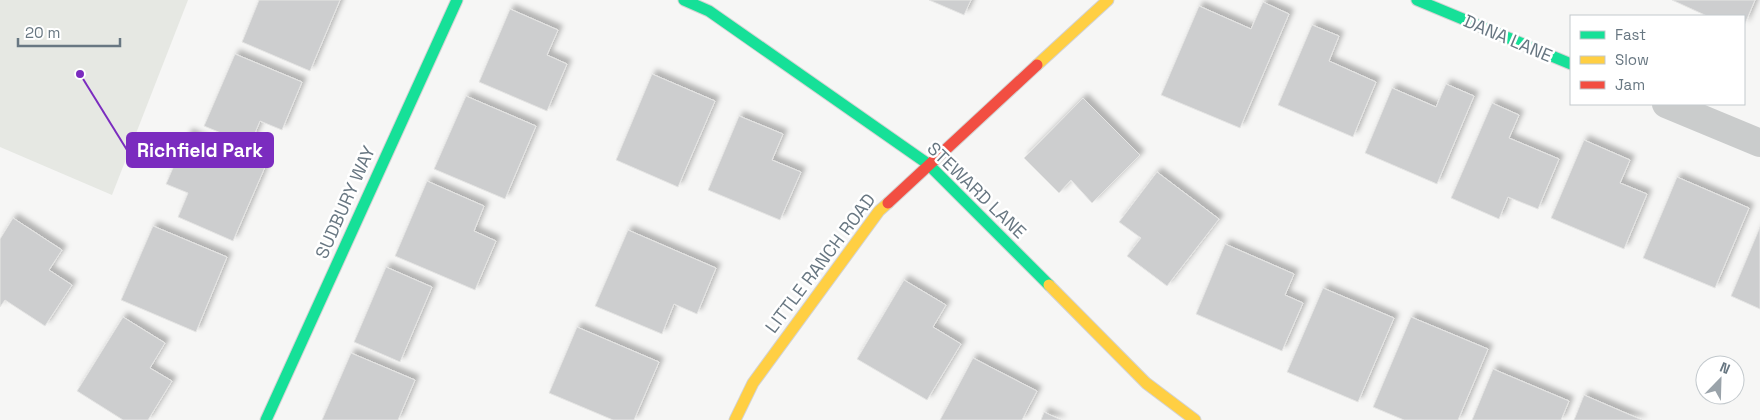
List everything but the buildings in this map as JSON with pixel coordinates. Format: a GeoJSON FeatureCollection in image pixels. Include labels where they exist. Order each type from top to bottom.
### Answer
{"type":"FeatureCollection","features":[{"type":"Feature","properties":{"kind":"street","name":"SUDBURY WAY"},"geometry":{"type":"LineString","coordinates":[[266,420],[457,0]]}},
{"type":"Feature","properties":{"kind":"street","name":"STEWARD LANE"},"geometry":{"type":"LineString","coordinates":[[684,0],[708,11],[928,164],[1146,383],[1195,420]]}},
{"type":"Feature","properties":{"kind":"street","name":"LITTLE RANCH ROAD"},"geometry":{"type":"LineString","coordinates":[[735,420],[752,383],[879,211],[1108,0]]}},
{"type":"Feature","properties":{"kind":"street","name":"DANA LANE"},"geometry":{"type":"LineString","coordinates":[[1417,0],[1570,64]]}},
{"type":"Feature","properties":{"kind":"street"},"geometry":{"type":"LineString","coordinates":[[1668,105],[1760,143]]}},
{"type":"Feature","properties":{"kind":"shaded area"},"geometry":{"type":"Polygon","coordinates":[[[0,0],[188,0],[112,195],[0,147],[0,0]]]}},
{"type":"Feature","properties":{"kind":"traffic: fast"},"geometry":{"type":"LineString","coordinates":[[266,420],[457,0]]}},
{"type":"Feature","properties":{"kind":"traffic: fast"},"geometry":{"type":"LineString","coordinates":[[684,0],[709,11],[928,164],[1049,285]]}},
{"type":"Feature","properties":{"kind":"traffic: fast"},"geometry":{"type":"LineString","coordinates":[[1417,0],[1570,64]]}},
{"type":"Feature","properties":{"kind":"traffic: slow"},"geometry":{"type":"LineString","coordinates":[[1037,65],[1108,0]]}},
{"type":"Feature","properties":{"kind":"traffic: slow"},"geometry":{"type":"LineString","coordinates":[[735,420],[753,383],[879,211],[888,203]]}},
{"type":"Feature","properties":{"kind":"traffic: slow"},"geometry":{"type":"LineString","coordinates":[[1049,285],[1146,383],[1195,420]]}},
{"type":"Feature","properties":{"kind":"traffic: jam"},"geometry":{"type":"LineString","coordinates":[[888,203],[1037,65]]}},
{"type":"Feature","properties":{"kind":"place","name":"Richfield Park"},"geometry":{"type":"Point","coordinates":[80,74]}}]}
